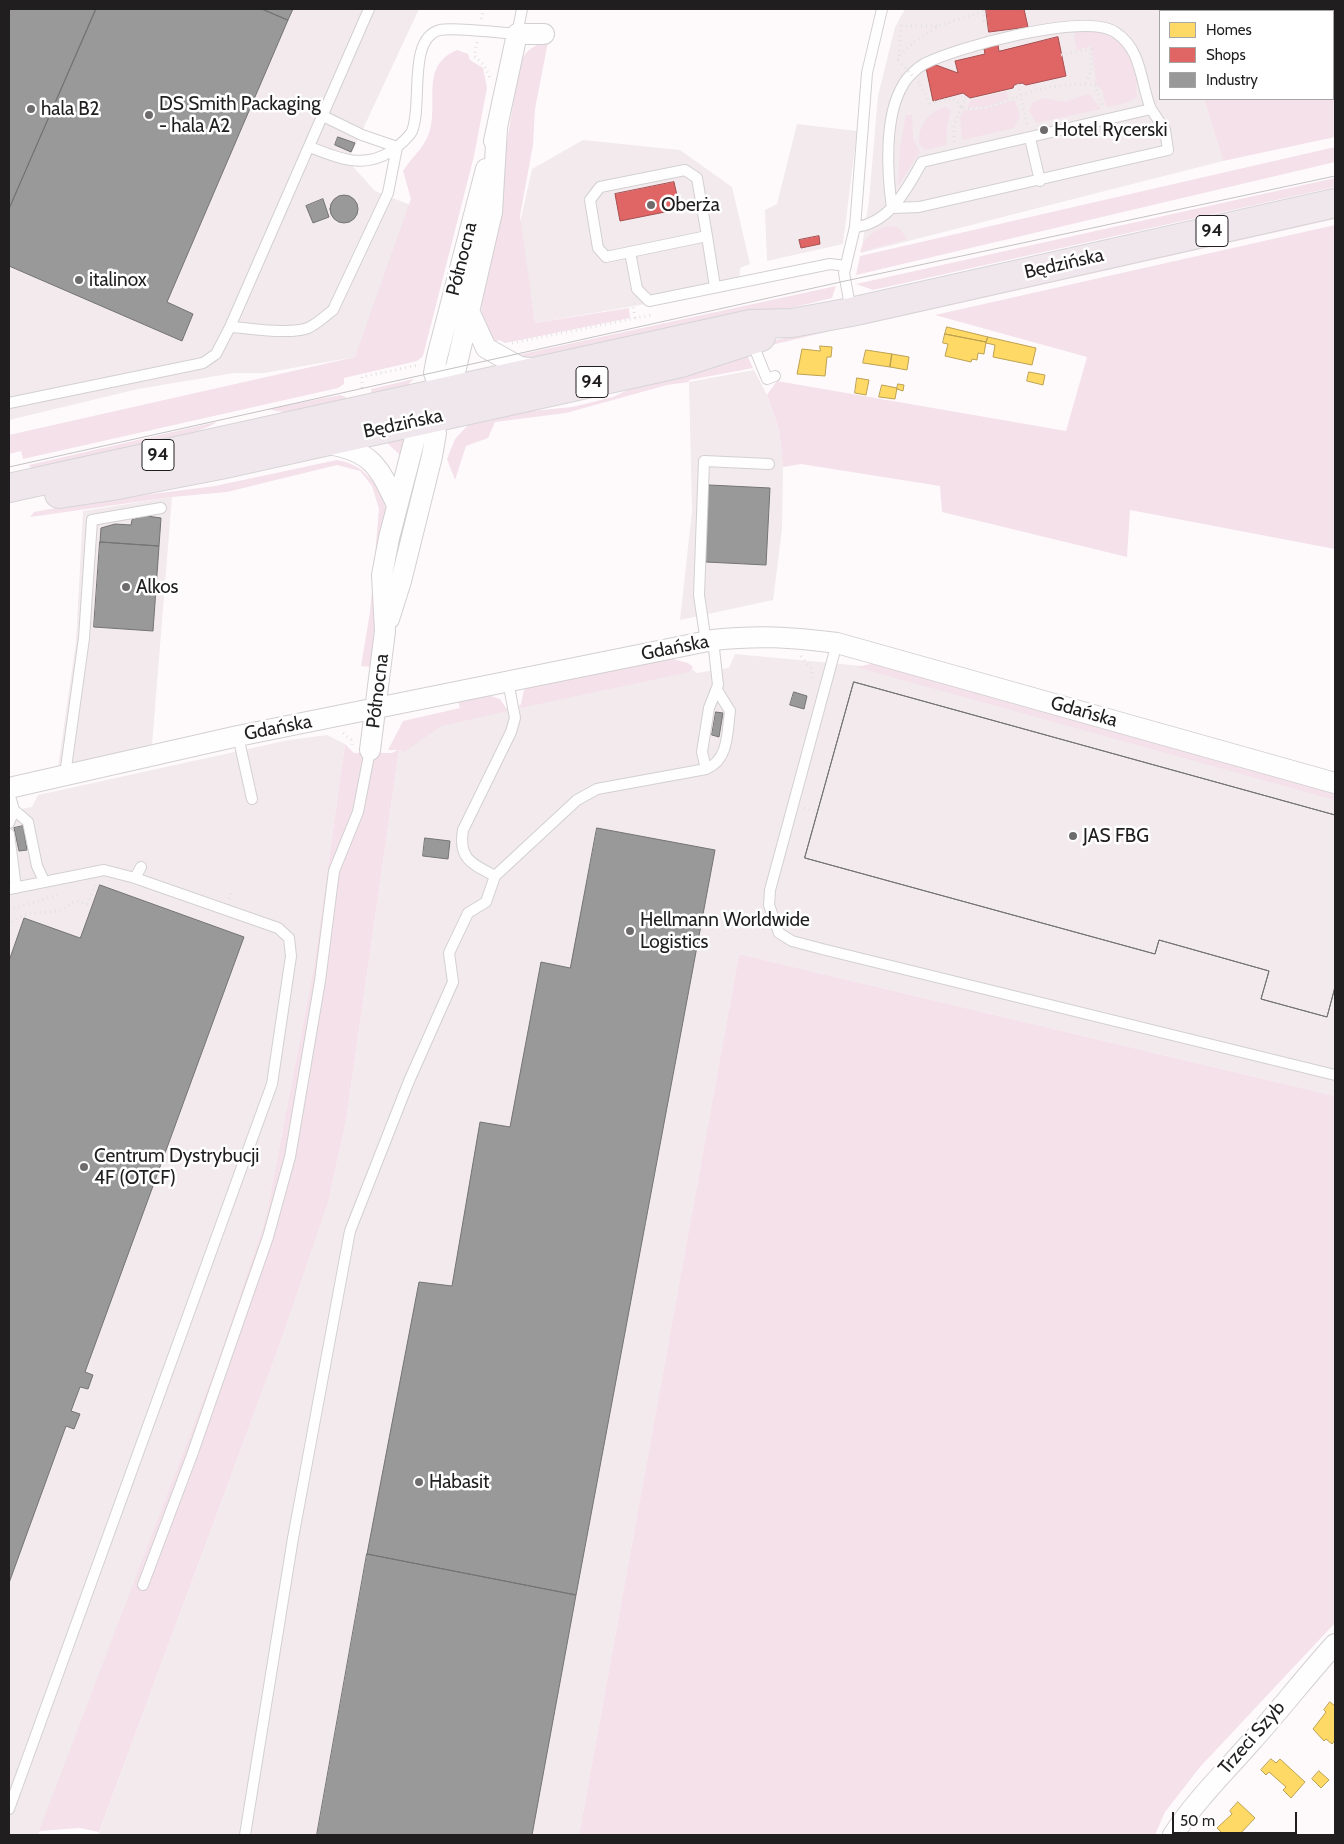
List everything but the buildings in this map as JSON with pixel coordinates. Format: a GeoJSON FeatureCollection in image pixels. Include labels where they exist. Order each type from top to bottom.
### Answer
{"type":"FeatureCollection","features":[{"type":"Feature","properties":{"kind":"main road","name":"Będzińska"},"geometry":{"type":"LineString","coordinates":[[9,488],[751,324],[792,323],[851,312],[1335,203]]}},
{"type":"Feature","properties":{"kind":"main road","name":"Będzińska"},"geometry":{"type":"LineString","coordinates":[[9,504],[40,496],[112,486],[191,471],[681,363],[752,342],[792,323]]}},
{"type":"Feature","properties":{"kind":"street"},"geometry":{"type":"LineString","coordinates":[[517,34],[544,34]]}},
{"type":"Feature","properties":{"kind":"street","name":"Północna"},"geometry":{"type":"LineString","coordinates":[[441,391],[434,373],[437,358],[497,128],[517,34]]}},
{"type":"Feature","properties":{"kind":"street","name":"Północna"},"geometry":{"type":"LineString","coordinates":[[370,750],[385,631],[382,575],[397,504],[416,434],[430,418],[441,391],[456,368],[492,212],[497,128]]}},
{"type":"Feature","properties":{"kind":"street"},"geometry":{"type":"LineString","coordinates":[[469,311],[486,348],[520,367],[541,370]]}},
{"type":"Feature","properties":{"kind":"street","name":"Północna"},"geometry":{"type":"LineString","coordinates":[[385,631],[401,581],[432,456],[436,433],[430,418]]}},
{"type":"Feature","properties":{"kind":"street"},"geometry":{"type":"LineString","coordinates":[[322,443],[358,450],[379,468],[397,504]]}},
{"type":"Feature","properties":{"kind":"street","name":"Gdańska"},"geometry":{"type":"LineString","coordinates":[[9,788],[238,736],[508,681],[710,641],[771,636],[837,643],[1335,783]]}},
{"type":"Feature","properties":{"kind":"street","name":"Trzeci Szyb"},"geometry":{"type":"LineString","coordinates":[[1173,1835],[1188,1811],[1253,1740],[1300,1682],[1335,1644]]}},
{"type":"Feature","properties":{"kind":"lane"},"geometry":{"type":"LineString","coordinates":[[9,403],[203,363],[216,354],[230,328],[369,9]]}},
{"type":"Feature","properties":{"kind":"lane"},"geometry":{"type":"LineString","coordinates":[[310,147],[348,161],[380,158],[397,147],[411,132],[416,114],[420,56],[425,39],[440,30],[517,34],[522,9]]}},
{"type":"Feature","properties":{"kind":"lane"},"geometry":{"type":"LineString","coordinates":[[851,312],[845,281],[846,266],[855,227],[867,73],[882,9]]}},
{"type":"Feature","properties":{"kind":"lane"},"geometry":{"type":"LineString","coordinates":[[1077,25],[1105,27],[1116,32],[1128,44],[1139,63],[1151,109],[1165,130],[1168,150],[1040,181],[919,207],[892,208],[888,142],[893,114],[902,85],[923,64],[951,53],[1022,34],[1077,25]]}},
{"type":"Feature","properties":{"kind":"lane"},"geometry":{"type":"LineString","coordinates":[[855,227],[866,226],[892,208],[906,191],[922,162],[1029,132],[1151,109]]}},
{"type":"Feature","properties":{"kind":"lane"},"geometry":{"type":"LineString","coordinates":[[323,116],[362,135],[397,147]]}},
{"type":"Feature","properties":{"kind":"lane"},"geometry":{"type":"LineString","coordinates":[[1029,132],[1040,181]]}},
{"type":"Feature","properties":{"kind":"lane"},"geometry":{"type":"LineString","coordinates":[[230,328],[289,330],[307,328],[333,310],[388,193],[397,147]]}},
{"type":"Feature","properties":{"kind":"lane"},"geometry":{"type":"LineString","coordinates":[[706,236],[606,257],[598,248],[590,200],[600,187],[685,170],[697,178],[715,287]]}},
{"type":"Feature","properties":{"kind":"lane"},"geometry":{"type":"LineString","coordinates":[[630,252],[636,289],[649,301],[830,264],[846,266]]}},
{"type":"Feature","properties":{"kind":"lane"},"geometry":{"type":"LineString","coordinates":[[752,342],[767,379],[775,376]]}},
{"type":"Feature","properties":{"kind":"lane"},"geometry":{"type":"LineString","coordinates":[[245,1835],[293,1538],[350,1231],[409,1081],[453,982],[449,952],[468,913],[486,902],[495,876],[577,800],[596,789],[706,769],[716,765],[724,753],[730,711],[717,690],[710,641],[699,595],[704,461],[769,464]]}},
{"type":"Feature","properties":{"kind":"lane"},"geometry":{"type":"LineString","coordinates":[[65,775],[84,638],[92,520],[161,508]]}},
{"type":"Feature","properties":{"kind":"lane"},"geometry":{"type":"LineString","coordinates":[[837,643],[770,890],[769,905],[779,932],[792,941],[822,949],[1335,1075]]}},
{"type":"Feature","properties":{"kind":"lane"},"geometry":{"type":"LineString","coordinates":[[495,876],[475,866],[465,856],[460,845],[463,830],[511,732],[515,718],[508,681]]}},
{"type":"Feature","properties":{"kind":"lane"},"geometry":{"type":"LineString","coordinates":[[706,769],[702,752],[709,708],[717,690]]}},
{"type":"Feature","properties":{"kind":"lane"},"geometry":{"type":"LineString","coordinates":[[238,736],[252,799]]}},
{"type":"Feature","properties":{"kind":"lane"},"geometry":{"type":"LineString","coordinates":[[143,1585],[196,1446],[268,1237],[290,1157],[320,981],[334,871],[358,812],[370,750]]}},
{"type":"Feature","properties":{"kind":"lane"},"geometry":{"type":"LineString","coordinates":[[9,793],[14,810],[28,822],[38,866],[44,881]]}},
{"type":"Feature","properties":{"kind":"lane"},"geometry":{"type":"LineString","coordinates":[[9,823],[14,810]]}},
{"type":"Feature","properties":{"kind":"lane"},"geometry":{"type":"LineString","coordinates":[[9,834],[12,888],[104,870],[135,878],[278,928],[289,938],[291,956],[272,1084],[9,1808]]}},
{"type":"Feature","properties":{"kind":"lane"},"geometry":{"type":"LineString","coordinates":[[135,878],[141,867]]}},
{"type":"Feature","properties":{"kind":"path"},"geometry":{"type":"LineString","coordinates":[[898,58],[915,41],[938,26],[983,11],[984,21],[987,21]]}},
{"type":"Feature","properties":{"kind":"path"},"geometry":{"type":"LineString","coordinates":[[938,26],[901,26],[898,58],[919,84],[930,103],[952,98],[965,109],[979,109],[1038,90],[1085,84],[1095,85],[1104,110]]}},
{"type":"Feature","properties":{"kind":"path"},"geometry":{"type":"LineString","coordinates":[[1062,56],[1091,49],[1092,71],[1085,84]]}},
{"type":"Feature","properties":{"kind":"path"},"geometry":{"type":"LineString","coordinates":[[1018,84],[1029,132]]}},
{"type":"Feature","properties":{"kind":"path"},"geometry":{"type":"LineString","coordinates":[[954,145],[954,127],[960,106],[967,96]]}},
{"type":"Feature","properties":{"kind":"path"},"geometry":{"type":"LineString","coordinates":[[486,348],[654,314]]}},
{"type":"Feature","properties":{"kind":"path"},"geometry":{"type":"LineString","coordinates":[[9,926],[13,920],[24,914],[38,915],[62,910],[76,901],[87,904],[95,882],[104,881]]}},
{"type":"Feature","properties":{"kind":"path"},"geometry":{"type":"LineString","coordinates":[[225,909],[232,890]]}},
{"type":"Feature","properties":{"kind":"path"},"geometry":{"type":"LineString","coordinates":[[9,910],[68,891]]}},
{"type":"Feature","properties":{"kind":"shaded area"},"geometry":{"type":"Polygon","coordinates":[[[9,9],[419,9],[348,161],[375,191],[413,206],[355,357],[264,373],[234,373],[138,389],[9,420],[9,9]]]}},
{"type":"Feature","properties":{"kind":"shaded area","name":"Hotel Rycerski"},"geometry":{"type":"Polygon","coordinates":[[[905,9],[1178,9],[1159,10],[1159,100],[1204,100],[1223,161],[861,253],[869,200],[878,96],[895,27],[905,9]]]}},
{"type":"Feature","properties":{"kind":"shaded area"},"geometry":{"type":"Polygon","coordinates":[[[1335,9],[1335,137],[1223,161],[1204,100],[1334,100],[1334,10],[1178,10],[1335,9]]]}},
{"type":"Feature","properties":{"kind":"shaded area"},"geometry":{"type":"Polygon","coordinates":[[[1083,27],[1115,37],[1133,59],[1139,82],[1136,84],[1137,97],[1126,103],[1106,107],[1102,90],[1094,82],[1096,80],[1091,46],[1077,50],[1074,37],[1076,31],[1083,27]]]}},
{"type":"Feature","properties":{"kind":"shaded area"},"geometry":{"type":"Polygon","coordinates":[[[548,42],[535,109],[533,145],[520,216],[535,323],[629,308],[630,318],[505,343],[499,340],[492,344],[481,317],[482,294],[518,74],[522,59],[526,54],[538,45],[548,42]]]}},
{"type":"Feature","properties":{"kind":"shaded area"},"geometry":{"type":"Polygon","coordinates":[[[457,50],[468,54],[470,60],[483,68],[487,88],[474,156],[423,356],[417,361],[344,378],[344,384],[338,388],[23,459],[21,451],[9,454],[9,435],[355,357],[411,199],[403,171],[424,144],[431,128],[432,90],[437,67],[445,58],[457,50]]]}},
{"type":"Feature","properties":{"kind":"shaded area"},"geometry":{"type":"Polygon","coordinates":[[[1007,91],[1008,99],[1003,101],[983,106],[967,107],[971,100],[1007,91]]]}},
{"type":"Feature","properties":{"kind":"shaded area"},"geometry":{"type":"Polygon","coordinates":[[[1089,94],[1101,109],[1036,123],[1029,111],[1032,103],[1043,98],[1064,102],[1089,94]]]}},
{"type":"Feature","properties":{"kind":"shaded area"},"geometry":{"type":"Polygon","coordinates":[[[1015,101],[1020,116],[1014,128],[962,140],[960,117],[964,110],[994,107],[1015,101]]]}},
{"type":"Feature","properties":{"kind":"shaded area"},"geometry":{"type":"Polygon","coordinates":[[[945,107],[951,110],[947,126],[946,145],[925,150],[919,144],[922,126],[929,116],[945,107]]]}},
{"type":"Feature","properties":{"kind":"shaded area"},"geometry":{"type":"Polygon","coordinates":[[[906,115],[912,115],[913,139],[920,152],[898,186],[900,148],[906,115]]]}},
{"type":"Feature","properties":{"kind":"shaded area"},"geometry":{"type":"Polygon","coordinates":[[[797,124],[857,131],[843,244],[767,261],[765,210],[777,204],[797,124]]]}},
{"type":"Feature","properties":{"kind":"shaded area"},"geometry":{"type":"Polygon","coordinates":[[[583,140],[680,150],[732,187],[750,264],[740,268],[739,288],[535,323],[520,223],[532,169],[583,140]]]}},
{"type":"Feature","properties":{"kind":"shaded area"},"geometry":{"type":"Polygon","coordinates":[[[1335,147],[1335,162],[856,275],[860,256],[1335,147]]]}},
{"type":"Feature","properties":{"kind":"shaded area"},"geometry":{"type":"Polygon","coordinates":[[[1335,178],[1335,187],[873,290],[856,284],[1335,178]]]}},
{"type":"Feature","properties":{"kind":"shaded area"},"geometry":{"type":"Polygon","coordinates":[[[1335,216],[1335,219],[863,325],[862,321],[1335,216]]]}},
{"type":"Feature","properties":{"kind":"shaded area"},"geometry":{"type":"Polygon","coordinates":[[[1335,225],[1335,549],[1130,510],[1127,557],[942,512],[940,486],[801,464],[783,467],[779,429],[767,395],[777,381],[1066,431],[1087,357],[935,315],[1335,225]]]}},
{"type":"Feature","properties":{"kind":"shaded area"},"geometry":{"type":"Polygon","coordinates":[[[894,226],[899,228],[907,239],[860,252],[865,241],[872,233],[882,228],[894,226]]]}},
{"type":"Feature","properties":{"kind":"shaded area"},"geometry":{"type":"Polygon","coordinates":[[[836,286],[832,298],[774,312],[532,358],[513,356],[836,286]]]}},
{"type":"Feature","properties":{"kind":"shaded area"},"geometry":{"type":"Polygon","coordinates":[[[839,326],[839,329],[767,346],[766,342],[839,326]]]}},
{"type":"Feature","properties":{"kind":"shaded area"},"geometry":{"type":"Polygon","coordinates":[[[747,355],[753,368],[667,385],[566,413],[495,422],[488,438],[466,446],[455,480],[447,459],[455,439],[468,425],[511,413],[572,407],[613,397],[634,387],[747,355]]]}},
{"type":"Feature","properties":{"kind":"shaded area"},"geometry":{"type":"Polygon","coordinates":[[[754,370],[767,395],[779,429],[783,467],[782,529],[773,600],[680,620],[692,511],[689,382],[754,370]]]}},
{"type":"Feature","properties":{"kind":"shaded area"},"geometry":{"type":"Polygon","coordinates":[[[414,379],[402,390],[373,400],[371,389],[414,379]]]}},
{"type":"Feature","properties":{"kind":"shaded area"},"geometry":{"type":"Polygon","coordinates":[[[340,395],[346,397],[346,401],[297,412],[268,409],[340,395]]]}},
{"type":"Feature","properties":{"kind":"shaded area"},"geometry":{"type":"Polygon","coordinates":[[[216,422],[207,428],[130,448],[31,468],[29,465],[216,422]]]}},
{"type":"Feature","properties":{"kind":"shaded area"},"geometry":{"type":"Polygon","coordinates":[[[405,436],[401,456],[382,438],[405,436]]]}},
{"type":"Feature","properties":{"kind":"shaded area"},"geometry":{"type":"Polygon","coordinates":[[[337,460],[358,467],[374,483],[378,481],[387,514],[376,594],[372,667],[361,666],[370,612],[379,509],[372,486],[360,471],[337,465],[227,492],[172,497],[30,517],[34,512],[82,503],[215,486],[337,460]]]}},
{"type":"Feature","properties":{"kind":"shaded area","name":"Alkos"},"geometry":{"type":"Polygon","coordinates":[[[172,497],[152,745],[58,767],[76,642],[83,511],[172,497]]]}},
{"type":"Feature","properties":{"kind":"shaded area"},"geometry":{"type":"Polygon","coordinates":[[[735,654],[862,666],[1335,794],[1335,1096],[739,954],[579,1835],[98,1835],[282,1338],[328,1203],[346,1121],[399,750],[436,724],[688,666],[697,673],[729,668],[735,654]]]}},
{"type":"Feature","properties":{"kind":"shaded area"},"geometry":{"type":"Polygon","coordinates":[[[669,658],[688,663],[693,667],[689,672],[520,708],[524,690],[532,684],[669,658]]]}},
{"type":"Feature","properties":{"kind":"shaded area"},"geometry":{"type":"Polygon","coordinates":[[[876,663],[1335,792],[1335,800],[856,667],[876,663]]]}},
{"type":"Feature","properties":{"kind":"shaded area"},"geometry":{"type":"Polygon","coordinates":[[[488,695],[500,699],[508,711],[441,726],[404,752],[399,750],[346,1121],[328,1203],[282,1338],[99,1832],[80,1828],[39,1831],[216,1366],[266,1217],[314,966],[345,744],[354,753],[392,753],[397,750],[388,750],[403,721],[460,708],[458,701],[488,695]]]}},
{"type":"Feature","properties":{"kind":"shaded area"},"geometry":{"type":"Polygon","coordinates":[[[327,735],[345,744],[314,966],[266,1217],[216,1366],[38,1835],[9,1835],[9,811],[32,807],[38,795],[289,740],[327,735]]]}},
{"type":"Feature","properties":{"kind":"shaded area"},"geometry":{"type":"Polygon","coordinates":[[[739,954],[1335,1096],[1335,1623],[1200,1767],[1165,1812],[1155,1835],[579,1835],[739,954]]]}},
{"type":"Feature","properties":{"kind":"tram line"},"geometry":{"type":"LineString","coordinates":[[9,467],[845,281],[1335,176]]}},
{"type":"Feature","properties":{"kind":"place","name":"hala B2"},"geometry":{"type":"Point","coordinates":[31,109]}},
{"type":"Feature","properties":{"kind":"place","name":"DS Smith Packaging - hala A2"},"geometry":{"type":"Point","coordinates":[149,115]}},
{"type":"Feature","properties":{"kind":"place","name":"Hotel Rycerski"},"geometry":{"type":"Point","coordinates":[1044,130]}},
{"type":"Feature","properties":{"kind":"place","name":"Oberża"},"geometry":{"type":"Point","coordinates":[651,205]}},
{"type":"Feature","properties":{"kind":"place","name":"italinox"},"geometry":{"type":"Point","coordinates":[79,280]}},
{"type":"Feature","properties":{"kind":"place","name":"Alkos"},"geometry":{"type":"Point","coordinates":[126,587]}},
{"type":"Feature","properties":{"kind":"place","name":"JAS FBG"},"geometry":{"type":"Point","coordinates":[1073,836]}},
{"type":"Feature","properties":{"kind":"place","name":"Hellmann Worldwide Logistics"},"geometry":{"type":"Point","coordinates":[630,931]}},
{"type":"Feature","properties":{"kind":"place","name":"Centrum Dystrybucji 4F (OTCF)"},"geometry":{"type":"Point","coordinates":[84,1167]}},
{"type":"Feature","properties":{"kind":"place","name":"Habasit"},"geometry":{"type":"Point","coordinates":[419,1482]}}]}
